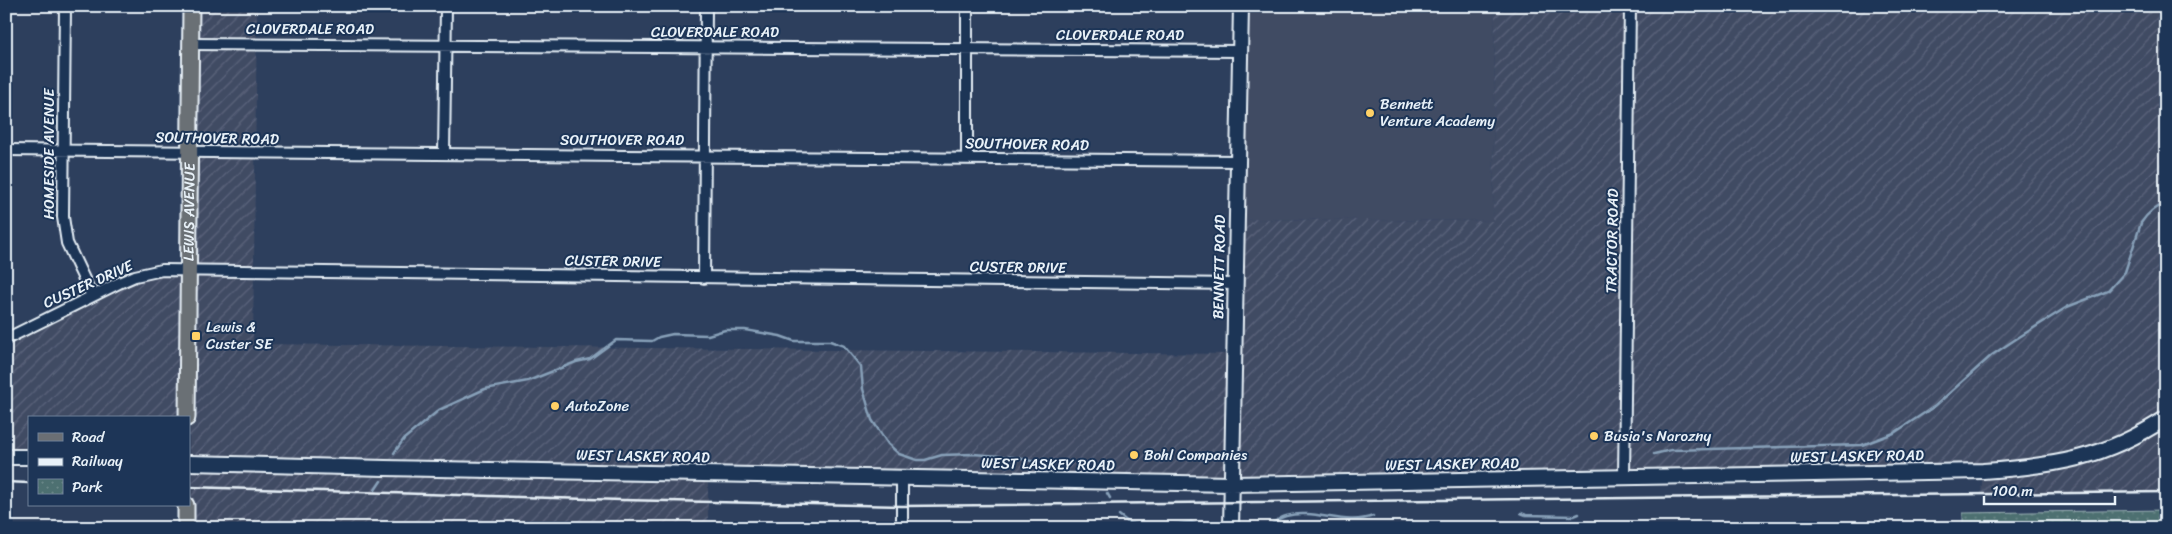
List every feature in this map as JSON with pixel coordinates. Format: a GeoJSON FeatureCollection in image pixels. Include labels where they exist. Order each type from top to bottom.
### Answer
{"type":"FeatureCollection","features":[{"type":"Feature","properties":{"kind":"main road","name":"LEWIS AVENUE"},"geometry":{"type":"LineString","coordinates":[[188,416],[191,6]]}},
{"type":"Feature","properties":{"kind":"main road","name":"BENNETT ROAD"},"geometry":{"type":"LineString","coordinates":[[1232,528],[1231,484],[1241,6]]}},
{"type":"Feature","properties":{"kind":"main road","name":"WEST LASKEY ROAD"},"geometry":{"type":"LineString","coordinates":[[190,462],[385,468],[1231,484],[1982,471],[2031,467],[2081,459],[2134,437],[2166,418]]}},
{"type":"Feature","properties":{"kind":"main road"},"geometry":{"type":"LineString","coordinates":[[6,457],[28,457]]}},
{"type":"Feature","properties":{"kind":"main road"},"geometry":{"type":"LineString","coordinates":[[186,506],[186,528]]}},
{"type":"Feature","properties":{"kind":"street","name":"HOMESIDE AVENUE"},"geometry":{"type":"LineString","coordinates":[[65,6],[63,217],[67,243],[92,296]]}},
{"type":"Feature","properties":{"kind":"street"},"geometry":{"type":"LineString","coordinates":[[444,154],[446,6]]}},
{"type":"Feature","properties":{"kind":"street"},"geometry":{"type":"LineString","coordinates":[[704,278],[706,6]]}},
{"type":"Feature","properties":{"kind":"street"},"geometry":{"type":"LineString","coordinates":[[967,6],[967,158]]}},
{"type":"Feature","properties":{"kind":"street","name":"TRACTOR ROAD"},"geometry":{"type":"LineString","coordinates":[[1624,477],[1630,6]]}},
{"type":"Feature","properties":{"kind":"street","name":"CLOVERDALE ROAD"},"geometry":{"type":"LineString","coordinates":[[191,44],[1240,51]]}},
{"type":"Feature","properties":{"kind":"street","name":"SOUTHOVER ROAD"},"geometry":{"type":"LineString","coordinates":[[6,150],[189,154],[444,154],[1238,161]]}},
{"type":"Feature","properties":{"kind":"street","name":"CUSTER DRIVE"},"geometry":{"type":"LineString","coordinates":[[6,339],[135,276],[162,270],[1235,284]]}},
{"type":"Feature","properties":{"kind":"street"},"geometry":{"type":"LineString","coordinates":[[902,478],[902,528]]}},
{"type":"Feature","properties":{"kind":"shaded area"},"geometry":{"type":"Polygon","coordinates":[[[191,6],[257,6],[253,344],[1229,354],[1231,219],[1493,221],[1495,6],[2166,6],[2166,491],[1981,494],[1983,471],[1231,484],[708,474],[708,528],[186,528],[190,506],[190,416],[28,416],[28,458],[6,457],[6,338],[135,276],[188,269],[191,6]]]}},
{"type":"Feature","properties":{"kind":"shaded area","name":"Bennett Venture Academy"},"geometry":{"type":"Polygon","coordinates":[[[1248,6],[1495,6],[1493,221],[1244,219],[1248,6]]]}},
{"type":"Feature","properties":{"kind":"green space"},"geometry":{"type":"Polygon","coordinates":[[[2166,510],[2166,528],[1963,528],[1963,513],[2166,510]]]}},
{"type":"Feature","properties":{"kind":"waterway"},"geometry":{"type":"LineString","coordinates":[[1654,454],[1671,450],[1862,445],[1894,433],[1935,406],[1992,355],[2016,339],[2067,307],[2108,291],[2125,272],[2141,223],[2146,216],[2166,202]]}},
{"type":"Feature","properties":{"kind":"waterway"},"geometry":{"type":"LineString","coordinates":[[394,453],[404,439],[439,410],[485,389],[528,381],[576,362],[590,359],[616,340],[652,341],[659,337],[673,334],[708,335],[725,330],[745,330],[780,336],[794,341],[830,341],[844,346],[861,367],[863,389],[872,420],[888,444],[899,454],[917,460],[925,460],[942,455],[973,454],[1013,457],[1041,463]]}},
{"type":"Feature","properties":{"kind":"waterway"},"geometry":{"type":"LineString","coordinates":[[375,490],[381,481]]}},
{"type":"Feature","properties":{"kind":"waterway"},"geometry":{"type":"LineString","coordinates":[[1107,493],[1110,498]]}},
{"type":"Feature","properties":{"kind":"waterway"},"geometry":{"type":"LineString","coordinates":[[1521,513],[1526,515],[1574,516],[1579,514]]}},
{"type":"Feature","properties":{"kind":"waterway"},"geometry":{"type":"LineString","coordinates":[[1266,528],[1283,517],[1297,514],[1352,520],[1373,516]]}},
{"type":"Feature","properties":{"kind":"waterway"},"geometry":{"type":"LineString","coordinates":[[1119,515],[1129,523],[1155,528]]}},
{"type":"Feature","properties":{"kind":"waterway"},"geometry":{"type":"LineString","coordinates":[[1158,528],[1191,522],[1205,528]]}},
{"type":"Feature","properties":{"kind":"railway"},"geometry":{"type":"LineString","coordinates":[[6,482],[28,483]]}},
{"type":"Feature","properties":{"kind":"railway"},"geometry":{"type":"LineString","coordinates":[[190,487],[902,506],[2166,492]]}},
{"type":"Feature","properties":{"kind":"place","name":"Bennett Venture Academy"},"geometry":{"type":"Point","coordinates":[1370,113]}},
{"type":"Feature","properties":{"kind":"place","name":"Lewis & Custer SE"},"geometry":{"type":"Point","coordinates":[196,336]}},
{"type":"Feature","properties":{"kind":"place","name":"AutoZone"},"geometry":{"type":"Point","coordinates":[555,406]}},
{"type":"Feature","properties":{"kind":"place","name":"Busia's Narozny"},"geometry":{"type":"Point","coordinates":[1594,436]}},
{"type":"Feature","properties":{"kind":"place","name":"Bohl Companies"},"geometry":{"type":"Point","coordinates":[1134,455]}}]}
